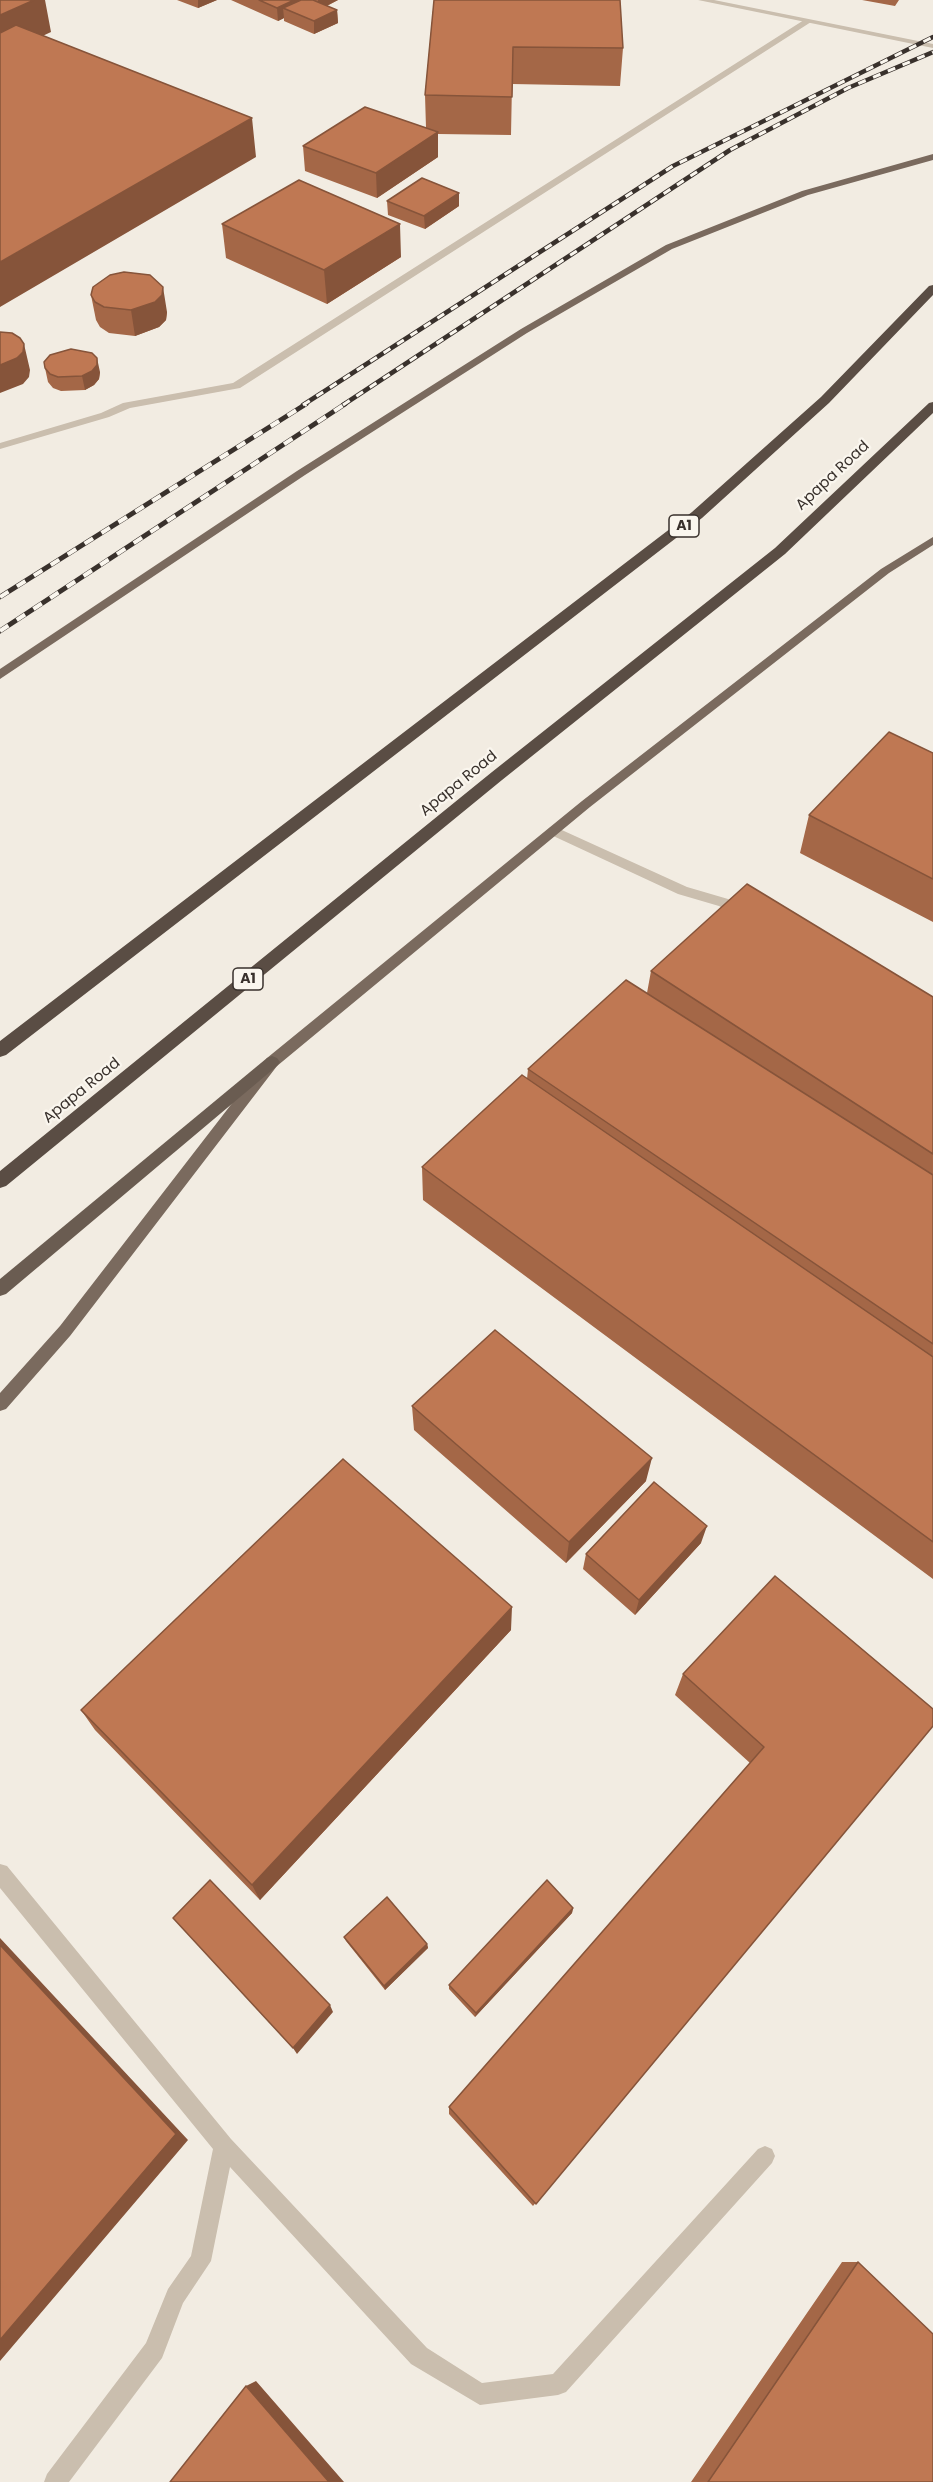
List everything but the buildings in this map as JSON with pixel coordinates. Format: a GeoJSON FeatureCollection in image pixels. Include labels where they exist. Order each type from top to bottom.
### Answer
{"type":"FeatureCollection","features":[{"type":"Feature","properties":{"kind":"highway","name":"A1"},"geometry":{"type":"LineString","coordinates":[[0,1050],[697,515],[825,400],[933,288]]}},
{"type":"Feature","properties":{"kind":"highway","name":"Apapa Road"},"geometry":{"type":"LineString","coordinates":[[0,1181],[497,776],[780,551],[933,406]]}},
{"type":"Feature","properties":{"kind":"highway"},"geometry":{"type":"LineString","coordinates":[[0,1289],[272,1062]]}},
{"type":"Feature","properties":{"kind":"main road"},"geometry":{"type":"LineString","coordinates":[[0,675],[300,473],[524,330],[669,247],[805,193],[933,157]]}},
{"type":"Feature","properties":{"kind":"main road"},"geometry":{"type":"LineString","coordinates":[[0,1404],[64,1331],[272,1062],[553,831],[885,571],[933,540]]}},
{"type":"Feature","properties":{"kind":"street"},"geometry":{"type":"LineString","coordinates":[[702,0],[933,46]]}},
{"type":"Feature","properties":{"kind":"street"},"geometry":{"type":"LineString","coordinates":[[0,446],[105,415],[127,405],[236,386],[807,22]]}},
{"type":"Feature","properties":{"kind":"street"},"geometry":{"type":"LineString","coordinates":[[553,831],[683,891],[723,902],[753,920]]}},
{"type":"Feature","properties":{"kind":"street"},"geometry":{"type":"LineString","coordinates":[[0,1873],[224,2146],[419,2356],[480,2394],[558,2384],[765,2156]]}},
{"type":"Feature","properties":{"kind":"street"},"geometry":{"type":"LineString","coordinates":[[55,2482],[154,2350],[174,2296],[201,2261],[224,2146]]}},
{"type":"Feature","properties":{"kind":"railway"},"geometry":{"type":"LineString","coordinates":[[303,405],[673,166],[933,37]]}},
{"type":"Feature","properties":{"kind":"railway"},"geometry":{"type":"LineString","coordinates":[[343,405],[730,150],[848,88],[933,52]]}},
{"type":"Feature","properties":{"kind":"railway"},"geometry":{"type":"LineString","coordinates":[[0,597],[306,404]]}},
{"type":"Feature","properties":{"kind":"railway"},"geometry":{"type":"LineString","coordinates":[[0,631],[345,404]]}}]}
